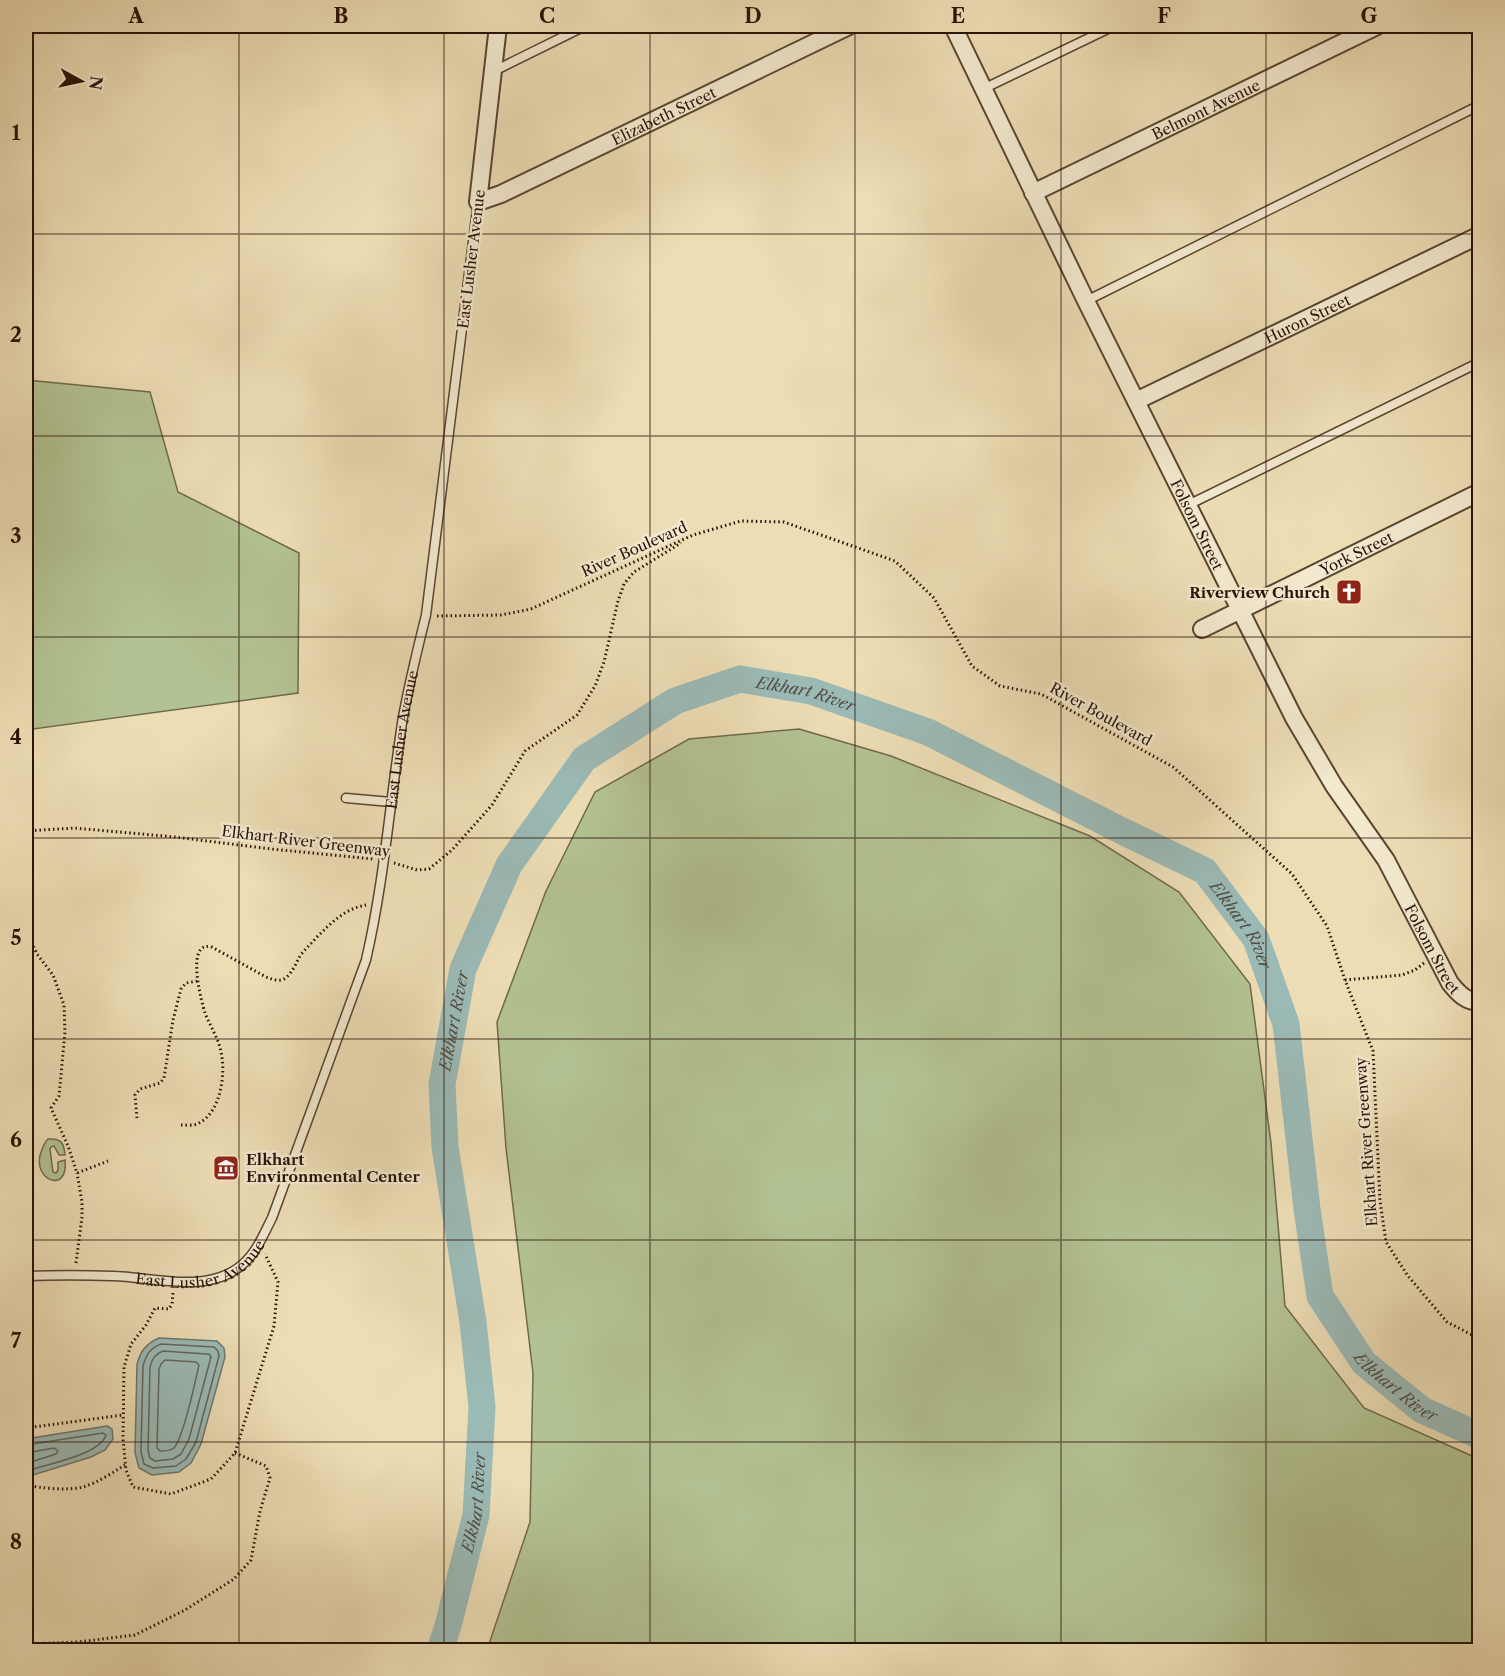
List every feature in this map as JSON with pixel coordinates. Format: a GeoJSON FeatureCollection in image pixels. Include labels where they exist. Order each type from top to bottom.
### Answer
{"type":"FeatureCollection","features":[{"type":"Feature","properties":{"kind":"street","name":"East Lusher Avenue"},"geometry":{"type":"LineString","coordinates":[[478,202],[498,26]]}},
{"type":"Feature","properties":{"kind":"street","name":"Elizabeth Street"},"geometry":{"type":"LineString","coordinates":[[478,202],[501,194],[849,26]]}},
{"type":"Feature","properties":{"kind":"street","name":"Folsom Street"},"geometry":{"type":"LineString","coordinates":[[953,26],[1086,301],[1294,718],[1334,786],[1386,860],[1450,983],[1460,995],[1476,1002]]}},
{"type":"Feature","properties":{"kind":"street","name":"Belmont Avenue"},"geometry":{"type":"LineString","coordinates":[[1033,193],[1377,26]]}},
{"type":"Feature","properties":{"kind":"street","name":"Huron Street"},"geometry":{"type":"LineString","coordinates":[[1136,401],[1479,235]]}},
{"type":"Feature","properties":{"kind":"street","name":"York Street"},"geometry":{"type":"LineString","coordinates":[[1202,629],[1479,492]]}},
{"type":"Feature","properties":{"kind":"lane"},"geometry":{"type":"LineString","coordinates":[[493,71],[585,26]]}},
{"type":"Feature","properties":{"kind":"lane"},"geometry":{"type":"LineString","coordinates":[[983,89],[1114,26]]}},
{"type":"Feature","properties":{"kind":"lane"},"geometry":{"type":"LineString","coordinates":[[1086,301],[1479,105]]}},
{"type":"Feature","properties":{"kind":"lane","name":"East Lusher Avenue"},"geometry":{"type":"LineString","coordinates":[[26,1276],[77,1274],[174,1282],[200,1281],[222,1276],[243,1264],[257,1247],[272,1218],[366,960],[384,861],[410,677],[426,615],[478,202]]}},
{"type":"Feature","properties":{"kind":"lane"},"geometry":{"type":"LineString","coordinates":[[1188,505],[1479,362]]}},
{"type":"Feature","properties":{"kind":"lane"},"geometry":{"type":"LineString","coordinates":[[346,798],[391,802]]}},
{"type":"Feature","properties":{"kind":"path","name":"River Boulevard"},"geometry":{"type":"LineString","coordinates":[[426,615],[441,617],[501,615],[531,609],[693,536],[741,521],[784,522],[895,561],[934,598],[972,666],[1000,686],[1041,693],[1173,767],[1292,874],[1327,926],[1345,980]]}},
{"type":"Feature","properties":{"kind":"path","name":"Elkhart River Greenway"},"geometry":{"type":"LineString","coordinates":[[26,831],[74,828],[175,837],[384,861],[417,870],[429,869],[452,850],[492,805],[525,751],[577,715],[586,702],[604,662],[624,584],[634,572],[693,536]]}},
{"type":"Feature","properties":{"kind":"path"},"geometry":{"type":"LineString","coordinates":[[26,903],[28,889]]}},
{"type":"Feature","properties":{"kind":"path"},"geometry":{"type":"LineString","coordinates":[[181,1125],[197,1124],[209,1116],[217,1102],[222,1078],[222,1055],[218,1039],[205,1012],[198,981],[200,951],[210,946],[266,977],[275,980],[283,979],[291,973],[302,954],[342,914],[355,908],[377,904]]}},
{"type":"Feature","properties":{"kind":"path"},"geometry":{"type":"LineString","coordinates":[[26,930],[38,954],[53,975],[64,1005],[65,1032],[59,1096],[51,1108],[77,1173],[82,1202],[77,1274]]}},
{"type":"Feature","properties":{"kind":"path"},"geometry":{"type":"LineString","coordinates":[[1345,980],[1402,975],[1415,970],[1435,954]]}},
{"type":"Feature","properties":{"kind":"path","name":"Elkhart River Greenway"},"geometry":{"type":"LineString","coordinates":[[1345,980],[1373,1051],[1380,1201],[1386,1242],[1408,1276],[1447,1322],[1479,1339]]}},
{"type":"Feature","properties":{"kind":"path"},"geometry":{"type":"LineString","coordinates":[[137,1118],[135,1095],[140,1089],[160,1083],[164,1078],[173,1020],[181,989],[186,983],[198,981]]}},
{"type":"Feature","properties":{"kind":"path"},"geometry":{"type":"LineString","coordinates":[[77,1173],[108,1161]]}},
{"type":"Feature","properties":{"kind":"path"},"geometry":{"type":"LineString","coordinates":[[174,1282],[172,1305],[169,1309],[154,1308],[146,1325],[131,1344],[124,1367],[123,1415],[125,1465],[134,1487],[171,1494],[211,1479],[235,1453],[274,1326],[278,1282],[267,1256],[257,1247]]}},
{"type":"Feature","properties":{"kind":"path"},"geometry":{"type":"LineString","coordinates":[[26,1428],[123,1415]]}},
{"type":"Feature","properties":{"kind":"path"},"geometry":{"type":"LineString","coordinates":[[26,1644],[78,1642],[135,1635],[185,1610],[234,1579],[251,1560],[260,1511],[270,1478],[266,1466],[235,1453]]}},
{"type":"Feature","properties":{"kind":"path"},"geometry":{"type":"LineString","coordinates":[[26,1485],[44,1489],[82,1488],[125,1465]]}},
{"type":"Feature","properties":{"kind":"green space"},"geometry":{"type":"Polygon","coordinates":[[[26,380],[150,392],[178,492],[299,553],[298,693],[26,730],[26,380]]]}},
{"type":"Feature","properties":{"kind":"green space"},"geometry":{"type":"Polygon","coordinates":[[[799,729],[891,756],[1090,836],[1179,892],[1250,984],[1271,1143],[1285,1306],[1364,1408],[1479,1459],[1479,1650],[487,1650],[530,1522],[533,1373],[506,1148],[497,1022],[546,891],[595,792],[689,739],[799,729]]]}},
{"type":"Feature","properties":{"kind":"green space"},"geometry":{"type":"Polygon","coordinates":[[[48,1139],[59,1140],[65,1151],[65,1155],[59,1155],[54,1146],[50,1149],[53,1172],[56,1173],[58,1170],[58,1162],[65,1160],[65,1171],[57,1180],[51,1180],[45,1176],[39,1162],[48,1139]]]}},
{"type":"Feature","properties":{"kind":"water"},"geometry":{"type":"Polygon","coordinates":[[[159,1338],[217,1341],[224,1348],[225,1357],[201,1444],[191,1463],[179,1472],[152,1475],[139,1468],[135,1453],[137,1365],[144,1348],[159,1338]]]}},
{"type":"Feature","properties":{"kind":"water"},"geometry":{"type":"Polygon","coordinates":[[[107,1426],[112,1429],[113,1439],[105,1450],[91,1457],[33,1475],[26,1472],[26,1439],[107,1426]]]}},
{"type":"Feature","properties":{"kind":"waterway","name":"Elkhart River"},"geometry":{"type":"LineString","coordinates":[[440,1650],[476,1515],[482,1407],[473,1322],[445,1147],[442,1084],[463,969],[509,865],[584,759],[675,701],[740,679],[811,691],[928,732],[1205,871],[1256,939],[1286,1024],[1307,1209],[1320,1296],[1364,1363],[1422,1410],[1480,1436]]}},
{"type":"Feature","properties":{"kind":"place","name":"Riverview Church"},"geometry":{"type":"Point","coordinates":[1349,592]}},
{"type":"Feature","properties":{"kind":"place","name":"Elkhart Environmental Center"},"geometry":{"type":"Point","coordinates":[226,1168]}}]}
